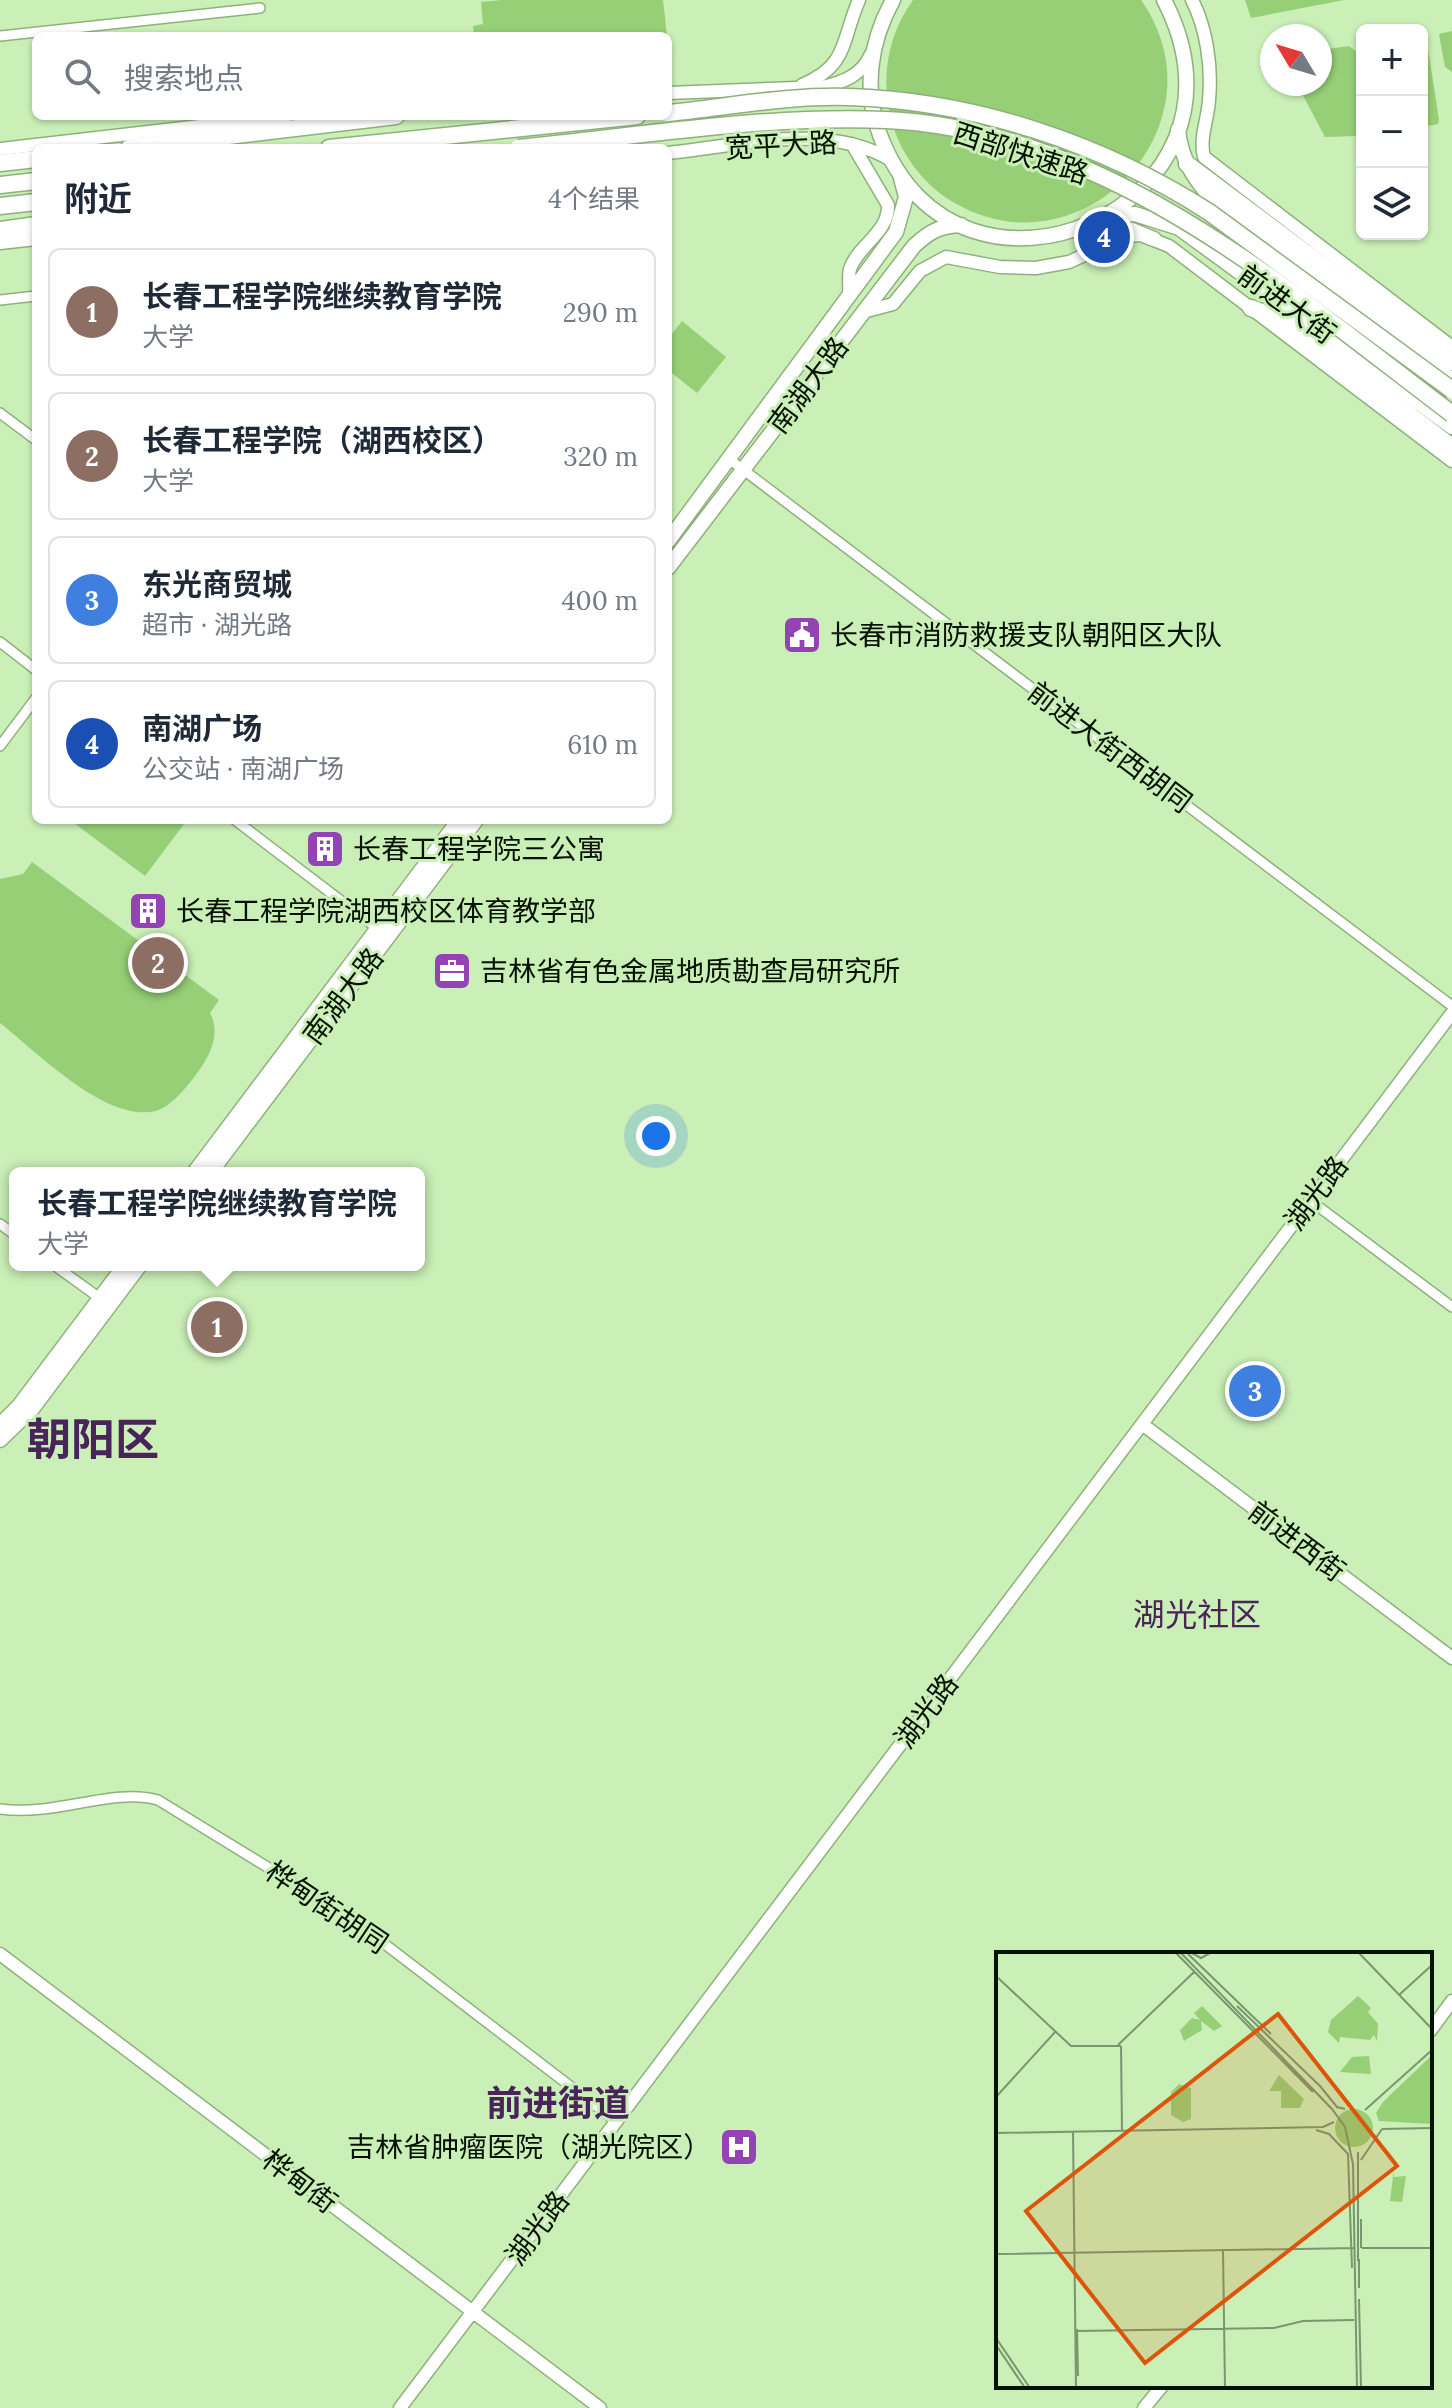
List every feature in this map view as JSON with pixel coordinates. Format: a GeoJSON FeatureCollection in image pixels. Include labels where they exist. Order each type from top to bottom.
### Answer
{"type":"FeatureCollection","features":[{"type":"Feature","properties":{"kind":"highway","name":"西部快速路"},"geometry":{"type":"LineString","coordinates":[[672,113],[850,97],[937,105],[1061,139],[1171,187],[1452,390]]}},
{"type":"Feature","properties":{"kind":"highway","name":"西部快速路"},"geometry":{"type":"LineString","coordinates":[[559,144],[812,119],[889,120],[979,135],[1040,153],[1160,206],[1233,251],[1452,414]]}},
{"type":"Feature","properties":{"kind":"highway"},"geometry":{"type":"LineString","coordinates":[[162,144],[362,120]]}},
{"type":"Feature","properties":{"kind":"highway"},"geometry":{"type":"LineString","coordinates":[[368,144],[598,120]]}},
{"type":"Feature","properties":{"kind":"highway"},"geometry":{"type":"LineString","coordinates":[[0,163],[32,159]]}},
{"type":"Feature","properties":{"kind":"highway"},"geometry":{"type":"LineString","coordinates":[[1187,164],[1452,362]]}},
{"type":"Feature","properties":{"kind":"highway"},"geometry":{"type":"LineString","coordinates":[[0,185],[32,181]]}},
{"type":"Feature","properties":{"kind":"highway"},"geometry":{"type":"LineString","coordinates":[[0,206],[32,202]]}},
{"type":"Feature","properties":{"kind":"highway"},"geometry":{"type":"LineString","coordinates":[[0,230],[32,226]]}},
{"type":"Feature","properties":{"kind":"highway"},"geometry":{"type":"LineString","coordinates":[[1268,292],[1290,323]]}},
{"type":"Feature","properties":{"kind":"highway"},"geometry":{"type":"LineString","coordinates":[[1251,308],[1290,323],[1452,447]]}},
{"type":"Feature","properties":{"kind":"main road"},"geometry":{"type":"LineString","coordinates":[[893,0],[874,48],[871,97],[878,130],[891,160],[900,174],[935,209],[964,225],[995,235],[1028,239],[1061,235],[1107,217],[1146,185],[1165,158],[1178,127],[1185,95],[1184,62],[1177,29],[1164,0]]}},
{"type":"Feature","properties":{"kind":"main road","name":"前进大街"},"geometry":{"type":"LineString","coordinates":[[1178,127],[1187,164],[1213,200],[1452,380]]}},
{"type":"Feature","properties":{"kind":"main road","name":"南湖大路"},"geometry":{"type":"LineString","coordinates":[[672,536],[848,301],[903,217],[906,197],[900,174]]}},
{"type":"Feature","properties":{"kind":"main road","name":"前进大街"},"geometry":{"type":"LineString","coordinates":[[1107,217],[1135,214],[1179,228],[1452,427]]}},
{"type":"Feature","properties":{"kind":"main road"},"geometry":{"type":"LineString","coordinates":[[1093,224],[1115,226],[1154,239]]}},
{"type":"Feature","properties":{"kind":"main road","name":"南湖大路"},"geometry":{"type":"LineString","coordinates":[[672,563],[863,312],[930,231],[944,226],[964,225]]}},
{"type":"Feature","properties":{"kind":"main road","name":"南湖大路"},"geometry":{"type":"LineString","coordinates":[[214,1167],[456,824]]}},
{"type":"Feature","properties":{"kind":"main road","name":"南湖大路"},"geometry":{"type":"LineString","coordinates":[[199,1167],[383,932],[473,824]]}},
{"type":"Feature","properties":{"kind":"main road"},"geometry":{"type":"LineString","coordinates":[[0,1425],[19,1406],[121,1271]]}},
{"type":"Feature","properties":{"kind":"main road"},"geometry":{"type":"LineString","coordinates":[[0,1440],[32,1409],[136,1271]]}},
{"type":"Feature","properties":{"kind":"street"},"geometry":{"type":"LineString","coordinates":[[795,89],[834,66],[859,0]]}},
{"type":"Feature","properties":{"kind":"street"},"geometry":{"type":"LineString","coordinates":[[1192,0],[1201,21],[1210,69],[1210,99],[1201,147],[1204,157],[1452,347]]}},
{"type":"Feature","properties":{"kind":"street"},"geometry":{"type":"LineString","coordinates":[[37,32],[260,8]]}},
{"type":"Feature","properties":{"kind":"street"},"geometry":{"type":"LineString","coordinates":[[0,36],[32,33]]}},
{"type":"Feature","properties":{"kind":"street","name":"宽平大路"},"geometry":{"type":"LineString","coordinates":[[672,93],[795,89],[842,83],[859,72],[874,48]]}},
{"type":"Feature","properties":{"kind":"street"},"geometry":{"type":"LineString","coordinates":[[43,144],[252,120]]}},
{"type":"Feature","properties":{"kind":"street","name":"宽平大路"},"geometry":{"type":"LineString","coordinates":[[672,153],[826,138],[871,148],[891,160]]}},
{"type":"Feature","properties":{"kind":"street"},"geometry":{"type":"LineString","coordinates":[[846,140],[860,152],[888,205],[885,223],[850,270],[848,301]]}},
{"type":"Feature","properties":{"kind":"street"},"geometry":{"type":"LineString","coordinates":[[0,149],[32,145]]}},
{"type":"Feature","properties":{"kind":"street"},"geometry":{"type":"LineString","coordinates":[[863,312],[893,304],[920,271],[946,257],[1000,267],[1036,268],[1069,262],[1126,236],[1154,239]]}},
{"type":"Feature","properties":{"kind":"street"},"geometry":{"type":"LineString","coordinates":[[0,243],[32,239]]}},
{"type":"Feature","properties":{"kind":"street","name":"前进大街"},"geometry":{"type":"LineString","coordinates":[[1154,239],[1169,246],[1452,461]]}},
{"type":"Feature","properties":{"kind":"street"},"geometry":{"type":"LineString","coordinates":[[0,300],[32,296]]}},
{"type":"Feature","properties":{"kind":"street"},"geometry":{"type":"LineString","coordinates":[[0,413],[32,437]]}},
{"type":"Feature","properties":{"kind":"street","name":"前进大街西胡同"},"geometry":{"type":"LineString","coordinates":[[729,459],[1452,1006]]}},
{"type":"Feature","properties":{"kind":"street"},"geometry":{"type":"LineString","coordinates":[[0,642],[32,667]]}},
{"type":"Feature","properties":{"kind":"street"},"geometry":{"type":"LineString","coordinates":[[0,746],[32,703]]}},
{"type":"Feature","properties":{"kind":"street"},"geometry":{"type":"LineString","coordinates":[[240,824],[383,932]]}},
{"type":"Feature","properties":{"kind":"street","name":"湖光路"},"geometry":{"type":"LineString","coordinates":[[400,2408],[1452,1013]]}},
{"type":"Feature","properties":{"kind":"street"},"geometry":{"type":"LineString","coordinates":[[1311,1201],[1452,1307]]}},
{"type":"Feature","properties":{"kind":"street"},"geometry":{"type":"LineString","coordinates":[[62,1271],[101,1299]]}},
{"type":"Feature","properties":{"kind":"street","name":"前进西街"},"geometry":{"type":"LineString","coordinates":[[1142,1424],[1452,1658]]}},
{"type":"Feature","properties":{"kind":"street","name":"桦甸街胡同"},"geometry":{"type":"LineString","coordinates":[[0,1809],[27,1813],[136,1794],[158,1800],[352,1919],[617,2122]]}},
{"type":"Feature","properties":{"kind":"street","name":"桦甸街"},"geometry":{"type":"LineString","coordinates":[[0,1954],[600,2408]]}},
{"type":"Feature","properties":{"kind":"street"},"geometry":{"type":"LineString","coordinates":[[1432,2028],[1452,2001]]}},
{"type":"Feature","properties":{"kind":"street"},"geometry":{"type":"LineString","coordinates":[[1144,2408],[1160,2388]]}},
{"type":"Feature","properties":{"kind":"green space"},"geometry":{"type":"Polygon","coordinates":[[[663,0],[667,32],[474,32],[473,26],[483,24],[481,2],[663,0]]]}},
{"type":"Feature","properties":{"kind":"green space"},"geometry":{"type":"Polygon","coordinates":[[[913,0],[1141,0],[1163,47],[1167,94],[1154,138],[1128,176],[1093,204],[1049,220],[1002,220],[953,202],[932,187],[901,146],[888,106],[888,59],[897,28],[913,0]]]}},
{"type":"Feature","properties":{"kind":"green space"},"geometry":{"type":"Polygon","coordinates":[[[1245,0],[1344,0],[1251,18],[1245,0]]]}},
{"type":"Feature","properties":{"kind":"green space"},"geometry":{"type":"Polygon","coordinates":[[[1452,31],[1452,72],[1445,67],[1439,34],[1452,31]]]}},
{"type":"Feature","properties":{"kind":"green space"},"geometry":{"type":"Polygon","coordinates":[[[1349,46],[1356,51],[1356,136],[1325,137],[1303,96],[1332,96],[1332,48],[1349,46]]]}},
{"type":"Feature","properties":{"kind":"green space"},"geometry":{"type":"Polygon","coordinates":[[[1428,48],[1439,120],[1438,124],[1428,126],[1428,48]]]}},
{"type":"Feature","properties":{"kind":"green space"},"geometry":{"type":"Polygon","coordinates":[[[682,321],[726,357],[697,393],[672,373],[672,334],[682,321]]]}},
{"type":"Feature","properties":{"kind":"green space"},"geometry":{"type":"Polygon","coordinates":[[[75,824],[184,824],[145,876],[75,824]]]}},
{"type":"Feature","properties":{"kind":"green space"},"geometry":{"type":"Polygon","coordinates":[[[32,862],[219,1000],[210,1013],[214,1035],[208,1056],[186,1087],[162,1108],[136,1112],[94,1096],[52,1067],[0,1023],[0,879],[23,874],[32,862]]]}},
{"type":"Feature","properties":{"kind":"place","name":"南湖广场"},"geometry":{"type":"Point","coordinates":[1104,237]}},
{"type":"Feature","properties":{"kind":"place","name":"长春市消防救援支队朝阳区大队"},"geometry":{"type":"Point","coordinates":[802,635]}},
{"type":"Feature","properties":{"kind":"place","name":"长春工程学院三公寓"},"geometry":{"type":"Point","coordinates":[325,849]}},
{"type":"Feature","properties":{"kind":"place","name":"长春工程学院湖西校区体育教学部"},"geometry":{"type":"Point","coordinates":[148,911]}},
{"type":"Feature","properties":{"kind":"place","name":"长春工程学院（湖西校区）"},"geometry":{"type":"Point","coordinates":[158,963]}},
{"type":"Feature","properties":{"kind":"place","name":"吉林省有色金属地质勘查局研究所"},"geometry":{"type":"Point","coordinates":[452,971]}},
{"type":"Feature","properties":{"kind":"place","name":"长春工程学院继续教育学院"},"geometry":{"type":"Point","coordinates":[217,1327]}},
{"type":"Feature","properties":{"kind":"place","name":"东光商贸城"},"geometry":{"type":"Point","coordinates":[1255,1391]}},
{"type":"Feature","properties":{"kind":"place","name":"吉林省肿瘤医院（湖光院区）"},"geometry":{"type":"Point","coordinates":[739,2147]}},
{"type":"Feature","properties":{"kind":"district","name":"朝阳区"},"geometry":{"type":"Point","coordinates":[93,1440]}},
{"type":"Feature","properties":{"kind":"district","name":"湖光社区"},"geometry":{"type":"Point","coordinates":[1197,1615]}},
{"type":"Feature","properties":{"kind":"district","name":"前进街道"},"geometry":{"type":"Point","coordinates":[558,2103]}}]}
